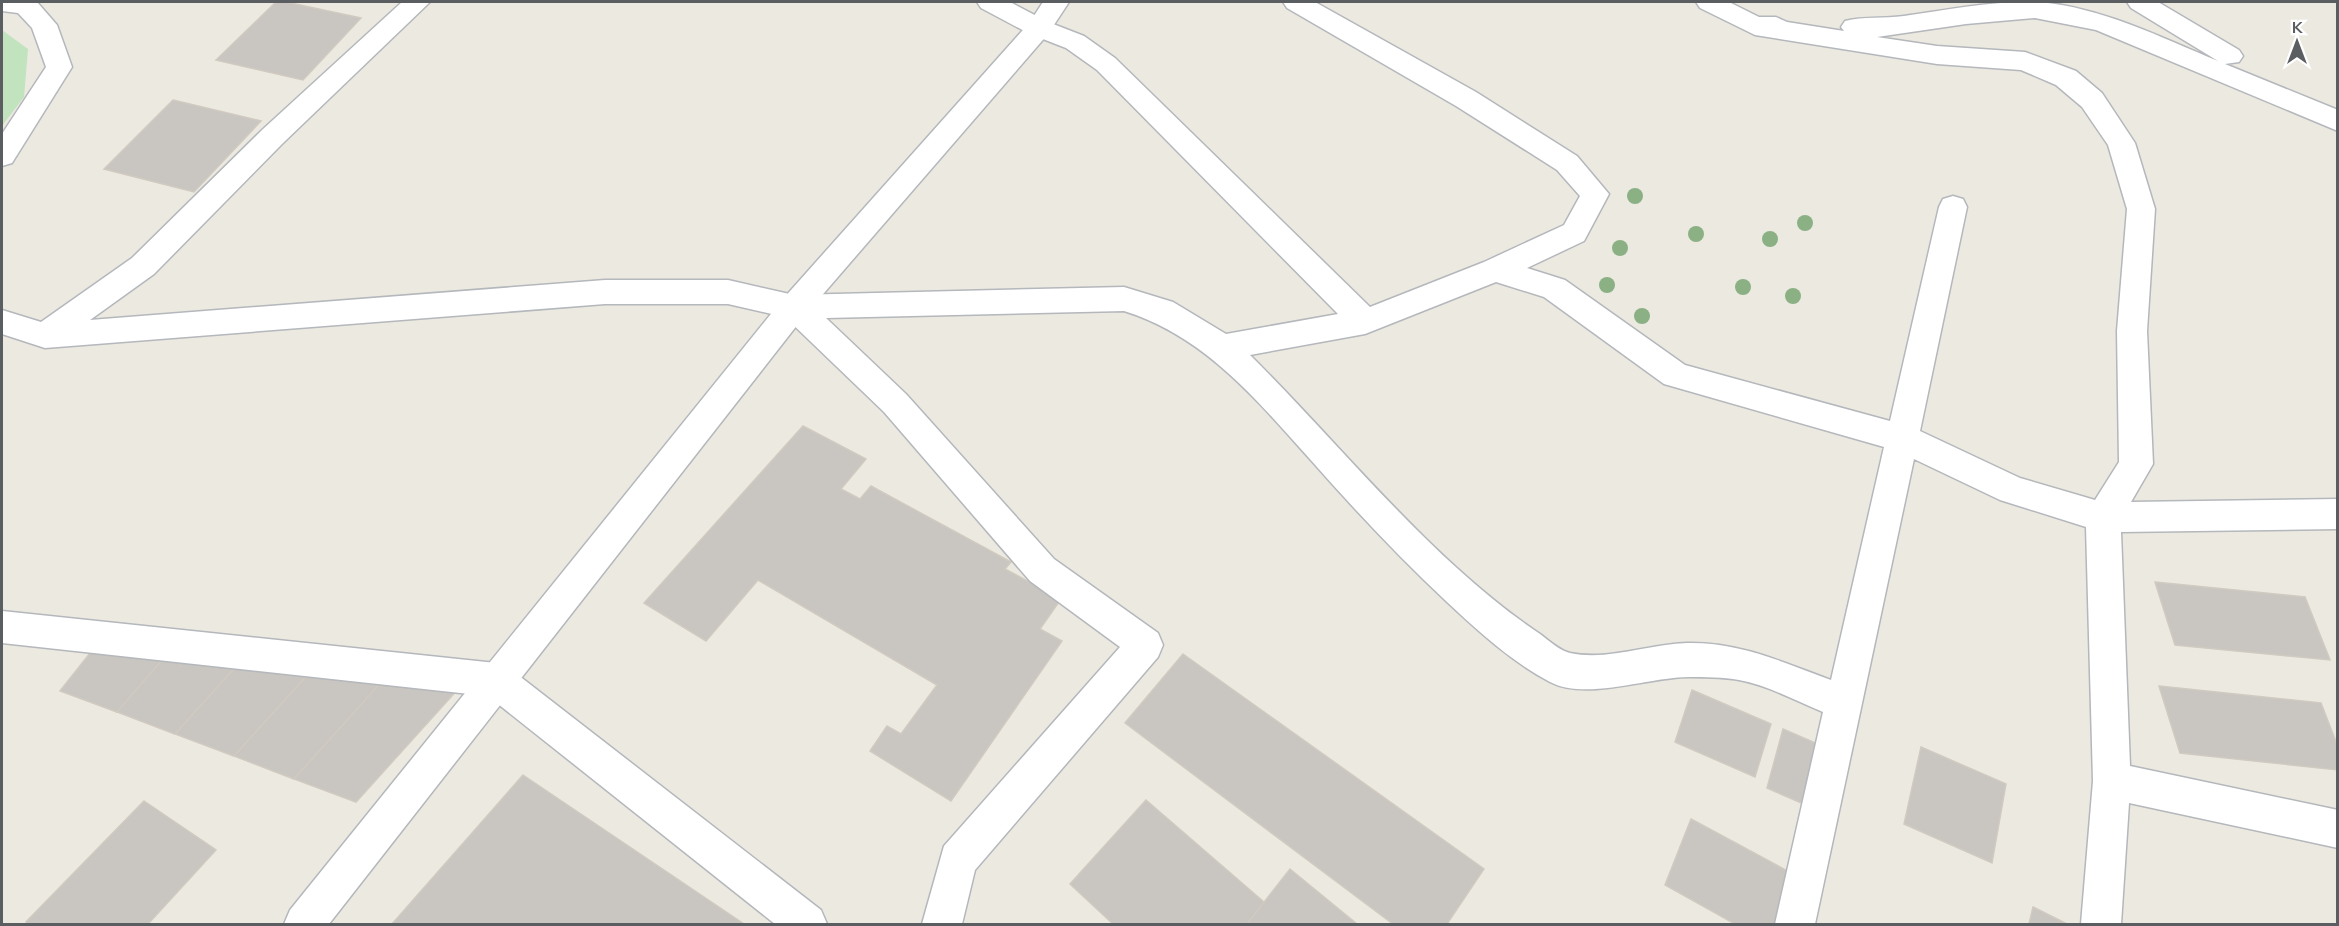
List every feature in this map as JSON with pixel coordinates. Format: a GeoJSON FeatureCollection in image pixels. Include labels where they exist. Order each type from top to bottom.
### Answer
{"type":"FeatureCollection","features":[{"type":"Feature","properties":{"kind":"street"},"geometry":{"type":"LineString","coordinates":[[45,336],[143,266],[272,137],[417,2]]}},
{"type":"Feature","properties":{"kind":"street"},"geometry":{"type":"LineString","coordinates":[[990,2],[1048,15],[1075,42],[1106,64],[1365,322]]}},
{"type":"Feature","properties":{"kind":"street"},"geometry":{"type":"LineString","coordinates":[[1222,347],[1365,322],[1495,270],[1574,233],[1595,194],[1567,163],[1466,99],[1296,2]]}},
{"type":"Feature","properties":{"kind":"street"},"geometry":{"type":"LineString","coordinates":[[1709,2],[1755,26],[1937,55],[2025,61],[2066,78],[2092,100],[2121,143],[2141,209],[2132,330],[2136,464],[2103,517],[2112,781],[2101,924]]}},
{"type":"Feature","properties":{"kind":"street"},"geometry":{"type":"LineString","coordinates":[[2140,2],[2330,118]]}},
{"type":"Feature","properties":{"kind":"street"},"geometry":{"type":"LineString","coordinates":[[2,3],[25,5],[44,25],[59,67],[2,156]]}},
{"type":"Feature","properties":{"kind":"street"},"geometry":{"type":"LineString","coordinates":[[1755,26],[1885,28],[1966,15],[2035,9],[2102,22],[2330,118]]}},
{"type":"Feature","properties":{"kind":"street"},"geometry":{"type":"LineString","coordinates":[[304,924],[794,307],[1048,15]]}},
{"type":"Feature","properties":{"kind":"street"},"geometry":{"type":"LineString","coordinates":[[1795,924],[1904,439],[1953,207]]}},
{"type":"Feature","properties":{"kind":"street"},"geometry":{"type":"LineString","coordinates":[[1495,270],[1554,288],[1675,375],[1904,439],[2012,490],[2103,517],[2337,514]]}},
{"type":"Feature","properties":{"kind":"street"},"geometry":{"type":"LineString","coordinates":[[2,322],[45,336],[605,291],[728,291],[794,307],[1124,299],[1162,311],[1222,347],[1291,416],[1400,536],[1499,627],[1563,670],[1613,671],[1653,663],[1688,660],[1739,663],[1845,702]]}},
{"type":"Feature","properties":{"kind":"street"},"geometry":{"type":"LineString","coordinates":[[794,307],[895,403],[1042,570],[1145,645],[958,860],[942,924]]}},
{"type":"Feature","properties":{"kind":"street"},"geometry":{"type":"LineString","coordinates":[[2,627],[496,680],[807,924]]}},
{"type":"Feature","properties":{"kind":"street"},"geometry":{"type":"LineString","coordinates":[[2112,781],[2337,829]]}},
{"type":"Feature","properties":{"kind":"green space"},"geometry":{"type":"Polygon","coordinates":[[[2,30],[28,49],[24,97],[2,126],[2,30]]]}},
{"type":"Feature","properties":{"kind":"building"},"geometry":{"type":"Polygon","coordinates":[[[276,2],[286,2],[361,18],[303,80],[216,60],[276,2]]]}},
{"type":"Feature","properties":{"kind":"building"},"geometry":{"type":"Polygon","coordinates":[[[173,100],[261,121],[194,192],[104,169],[173,100]]]}},
{"type":"Feature","properties":{"kind":"building"},"geometry":{"type":"Polygon","coordinates":[[[803,426],[866,459],[841,489],[860,499],[871,486],[1011,562],[1005,569],[1061,599],[1040,629],[1062,641],[951,801],[870,751],[887,726],[901,734],[937,685],[758,580],[706,641],[644,603],[803,426]]]}},
{"type":"Feature","properties":{"kind":"building"},"geometry":{"type":"Polygon","coordinates":[[[2155,582],[2305,597],[2330,660],[2175,645],[2155,582]]]}},
{"type":"Feature","properties":{"kind":"building"},"geometry":{"type":"Polygon","coordinates":[[[98,643],[169,652],[117,712],[60,691],[98,643]]]}},
{"type":"Feature","properties":{"kind":"building"},"geometry":{"type":"Polygon","coordinates":[[[169,652],[241,661],[175,734],[117,712],[169,652]]]}},
{"type":"Feature","properties":{"kind":"building"},"geometry":{"type":"Polygon","coordinates":[[[1183,654],[1484,869],[1447,924],[1393,924],[1125,723],[1183,654]]]}},
{"type":"Feature","properties":{"kind":"building"},"geometry":{"type":"Polygon","coordinates":[[[241,661],[312,670],[234,756],[175,734],[241,661]]]}},
{"type":"Feature","properties":{"kind":"building"},"geometry":{"type":"Polygon","coordinates":[[[312,670],[385,678],[294,779],[234,756],[312,670]]]}},
{"type":"Feature","properties":{"kind":"building"},"geometry":{"type":"Polygon","coordinates":[[[385,678],[459,688],[356,802],[294,779],[385,678]]]}},
{"type":"Feature","properties":{"kind":"building"},"geometry":{"type":"Polygon","coordinates":[[[2159,686],[2321,703],[2338,747],[2338,770],[2180,753],[2159,686]]]}},
{"type":"Feature","properties":{"kind":"building"},"geometry":{"type":"Polygon","coordinates":[[[1692,690],[1771,724],[1755,777],[1675,742],[1692,690]]]}},
{"type":"Feature","properties":{"kind":"building"},"geometry":{"type":"Polygon","coordinates":[[[1783,729],[1829,749],[1815,809],[1767,788],[1783,729]]]}},
{"type":"Feature","properties":{"kind":"building"},"geometry":{"type":"Polygon","coordinates":[[[1921,747],[2006,784],[1992,863],[1904,824],[1921,747]]]}},
{"type":"Feature","properties":{"kind":"building"},"geometry":{"type":"Polygon","coordinates":[[[523,775],[744,924],[392,924],[523,775]]]}},
{"type":"Feature","properties":{"kind":"building"},"geometry":{"type":"Polygon","coordinates":[[[1146,800],[1272,909],[1259,924],[1113,924],[1070,884],[1146,800]]]}},
{"type":"Feature","properties":{"kind":"building"},"geometry":{"type":"Polygon","coordinates":[[[144,801],[216,850],[148,924],[29,924],[26,922],[144,801]]]}},
{"type":"Feature","properties":{"kind":"building"},"geometry":{"type":"Polygon","coordinates":[[[1691,819],[1795,875],[1777,924],[1735,924],[1665,885],[1691,819]]]}},
{"type":"Feature","properties":{"kind":"building"},"geometry":{"type":"Polygon","coordinates":[[[1290,869],[1357,924],[1247,924],[1290,869]]]}},
{"type":"Feature","properties":{"kind":"building"},"geometry":{"type":"Polygon","coordinates":[[[2033,907],[2067,924],[2029,924],[2033,907]]]}}]}
